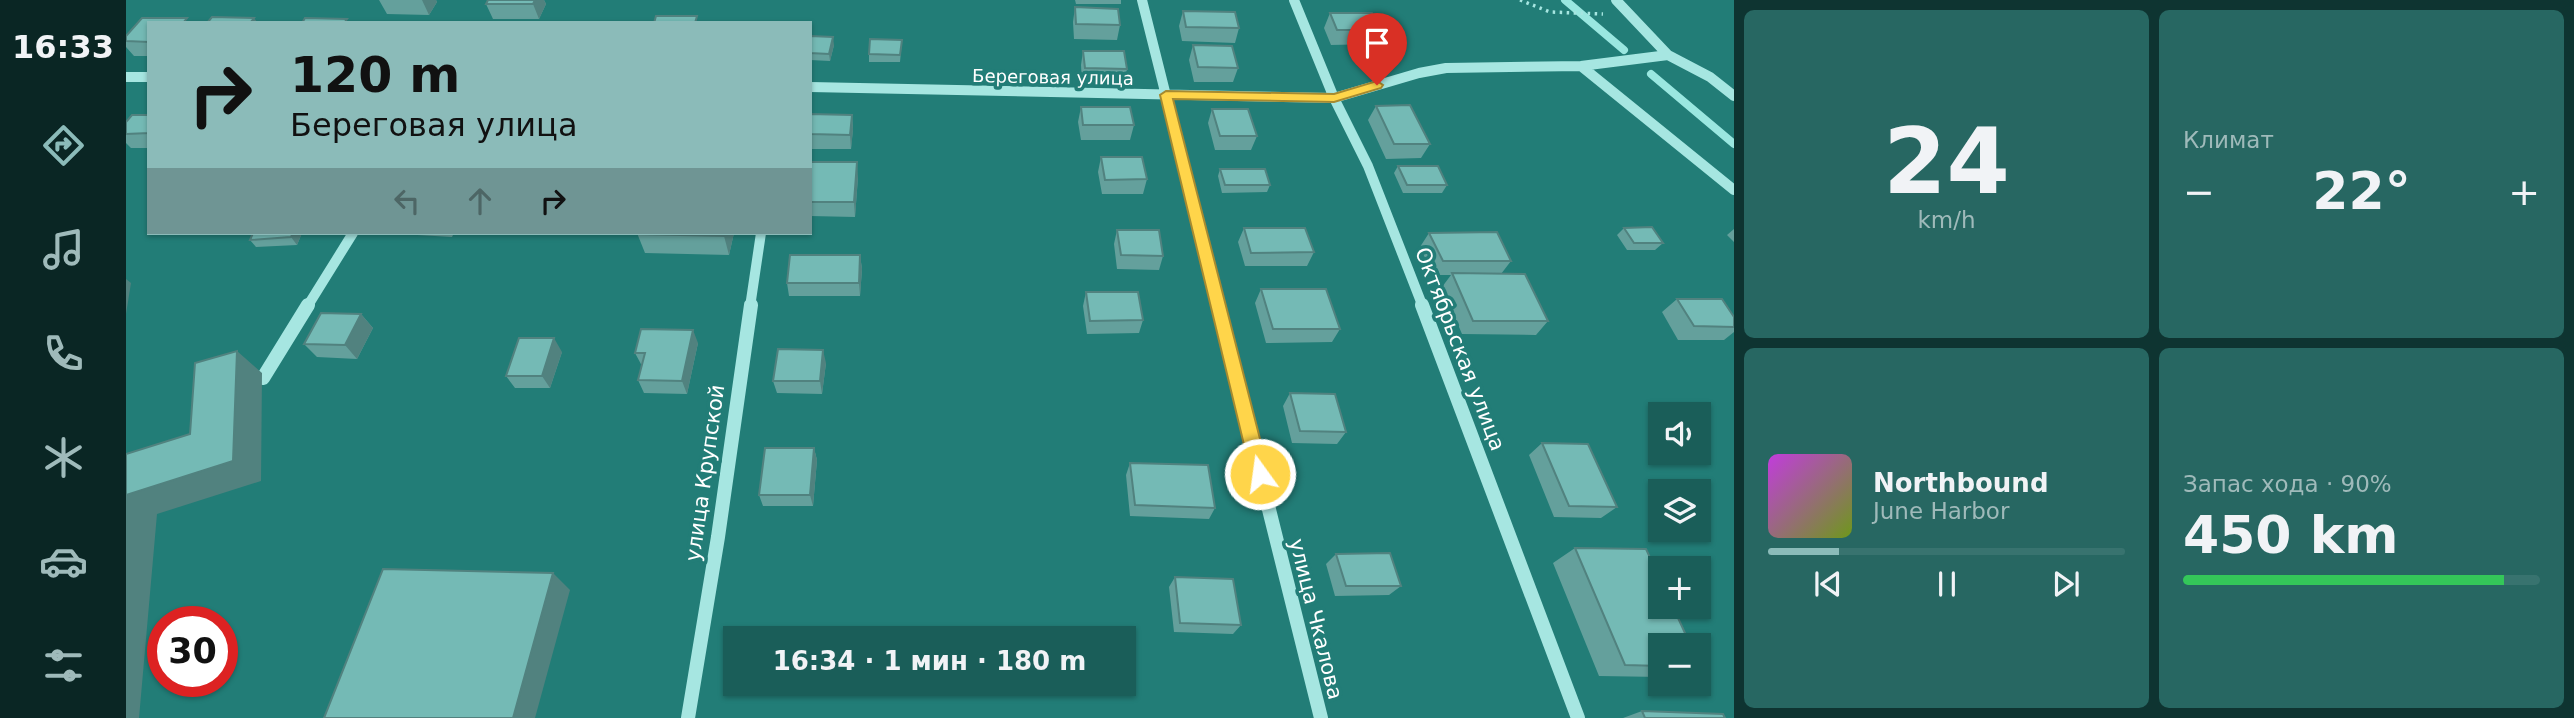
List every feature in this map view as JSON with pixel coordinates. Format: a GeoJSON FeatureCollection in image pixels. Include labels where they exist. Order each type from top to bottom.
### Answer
{"type":"FeatureCollection","features":[{"type":"Feature","properties":{"kind":"street","name":"улица Чкалова"},"geometry":{"type":"LineString","coordinates":[[1142,0],[1321,718]]}},
{"type":"Feature","properties":{"kind":"street","name":"Октябрьская улица"},"geometry":{"type":"LineString","coordinates":[[1294,0],[1334,98],[1368,166],[1475,440],[1577,718]]}},
{"type":"Feature","properties":{"kind":"street"},"geometry":{"type":"LineString","coordinates":[[1616,0],[1668,55],[1710,77],[1734,96]]}},
{"type":"Feature","properties":{"kind":"street","name":"Береговая улица"},"geometry":{"type":"LineString","coordinates":[[812,86],[1334,98],[1419,73],[1446,68],[1581,66],[1668,55]]}},
{"type":"Feature","properties":{"kind":"street"},"geometry":{"type":"LineString","coordinates":[[1581,66],[1734,190]]}},
{"type":"Feature","properties":{"kind":"street"},"geometry":{"type":"LineString","coordinates":[[126,77],[147,77]]}},
{"type":"Feature","properties":{"kind":"street"},"geometry":{"type":"LineString","coordinates":[[263,378],[352,235]]}},
{"type":"Feature","properties":{"kind":"street","name":"улица Крупской"},"geometry":{"type":"LineString","coordinates":[[688,718],[718,537],[761,235]]}},
{"type":"Feature","properties":{"kind":"path"},"geometry":{"type":"LineString","coordinates":[[1520,0],[1536,10],[1568,16],[1598,14]]}},
{"type":"Feature","properties":{"kind":"building"},"geometry":{"type":"Polygon","coordinates":[[[488,0],[535,0],[533,4],[486,4],[488,0]]]}},
{"type":"Feature","properties":{"kind":"building"},"geometry":{"type":"Polygon","coordinates":[[[1075,7],[1118,9],[1120,25],[1076,24],[1075,7]]]}},
{"type":"Feature","properties":{"kind":"building"},"geometry":{"type":"Polygon","coordinates":[[[1183,11],[1235,12],[1239,28],[1186,27],[1183,11]]]}},
{"type":"Feature","properties":{"kind":"building"},"geometry":{"type":"Polygon","coordinates":[[[1330,13],[1372,13],[1380,30],[1337,30],[1330,13]]]}},
{"type":"Feature","properties":{"kind":"building"},"geometry":{"type":"Polygon","coordinates":[[[656,16],[697,16],[696,21],[655,21],[656,16]]]}},
{"type":"Feature","properties":{"kind":"building"},"geometry":{"type":"Polygon","coordinates":[[[212,17],[254,18],[252,21],[209,21],[212,17]]]}},
{"type":"Feature","properties":{"kind":"building"},"geometry":{"type":"Polygon","coordinates":[[[142,18],[187,18],[185,21],[147,21],[147,42],[126,41],[126,36],[142,18]]]}},
{"type":"Feature","properties":{"kind":"building"},"geometry":{"type":"Polygon","coordinates":[[[305,18],[347,19],[346,21],[303,21],[305,18]]]}},
{"type":"Feature","properties":{"kind":"building"},"geometry":{"type":"Polygon","coordinates":[[[812,36],[833,37],[829,54],[812,53],[812,36]]]}},
{"type":"Feature","properties":{"kind":"building"},"geometry":{"type":"Polygon","coordinates":[[[870,39],[902,40],[900,55],[869,54],[870,39]]]}},
{"type":"Feature","properties":{"kind":"building"},"geometry":{"type":"Polygon","coordinates":[[[1193,45],[1232,46],[1238,68],[1198,67],[1193,45]]]}},
{"type":"Feature","properties":{"kind":"building"},"geometry":{"type":"Polygon","coordinates":[[[1083,51],[1124,51],[1127,69],[1085,68],[1083,51]]]}},
{"type":"Feature","properties":{"kind":"building"},"geometry":{"type":"Polygon","coordinates":[[[1410,105],[1430,144],[1394,144],[1376,106],[1410,105]]]}},
{"type":"Feature","properties":{"kind":"building"},"geometry":{"type":"Polygon","coordinates":[[[1081,107],[1130,107],[1134,125],[1083,125],[1081,107]]]}},
{"type":"Feature","properties":{"kind":"building"},"geometry":{"type":"Polygon","coordinates":[[[1212,109],[1248,109],[1257,136],[1220,136],[1212,109]]]}},
{"type":"Feature","properties":{"kind":"building"},"geometry":{"type":"Polygon","coordinates":[[[812,114],[852,115],[850,135],[812,134],[812,114]]]}},
{"type":"Feature","properties":{"kind":"building"},"geometry":{"type":"Polygon","coordinates":[[[132,115],[147,115],[147,133],[126,134],[126,122],[132,115]]]}},
{"type":"Feature","properties":{"kind":"building"},"geometry":{"type":"Polygon","coordinates":[[[1101,157],[1142,157],[1147,179],[1105,180],[1101,157]]]}},
{"type":"Feature","properties":{"kind":"building"},"geometry":{"type":"Polygon","coordinates":[[[812,162],[857,162],[854,202],[812,202],[812,162]]]}},
{"type":"Feature","properties":{"kind":"building"},"geometry":{"type":"Polygon","coordinates":[[[1398,166],[1438,166],[1447,185],[1407,185],[1398,166]]]}},
{"type":"Feature","properties":{"kind":"building"},"geometry":{"type":"Polygon","coordinates":[[[1220,169],[1265,169],[1270,185],[1225,185],[1220,169]]]}},
{"type":"Feature","properties":{"kind":"building"},"geometry":{"type":"Polygon","coordinates":[[[1652,227],[1663,243],[1634,243],[1624,228],[1652,227]]]}},
{"type":"Feature","properties":{"kind":"building"},"geometry":{"type":"Polygon","coordinates":[[[1244,228],[1305,228],[1314,252],[1251,253],[1244,228]]]}},
{"type":"Feature","properties":{"kind":"building"},"geometry":{"type":"Polygon","coordinates":[[[1117,230],[1159,230],[1163,256],[1121,255],[1117,230]]]}},
{"type":"Feature","properties":{"kind":"building"},"geometry":{"type":"Polygon","coordinates":[[[1497,232],[1511,261],[1443,261],[1429,233],[1497,232]]]}},
{"type":"Feature","properties":{"kind":"building"},"geometry":{"type":"Polygon","coordinates":[[[252,235],[292,235],[291,237],[250,240],[252,235]]]}},
{"type":"Feature","properties":{"kind":"building"},"geometry":{"type":"Polygon","coordinates":[[[790,255],[860,255],[859,283],[787,283],[790,255]]]}},
{"type":"Feature","properties":{"kind":"building"},"geometry":{"type":"Polygon","coordinates":[[[1452,273],[1525,274],[1548,321],[1473,321],[1452,273]]]}},
{"type":"Feature","properties":{"kind":"building"},"geometry":{"type":"Polygon","coordinates":[[[1261,289],[1326,289],[1340,329],[1273,329],[1261,289]]]}},
{"type":"Feature","properties":{"kind":"building"},"geometry":{"type":"Polygon","coordinates":[[[1086,292],[1138,292],[1143,320],[1090,321],[1086,292]]]}},
{"type":"Feature","properties":{"kind":"building"},"geometry":{"type":"Polygon","coordinates":[[[1677,299],[1722,299],[1734,317],[1734,327],[1694,326],[1677,299]]]}},
{"type":"Feature","properties":{"kind":"building"},"geometry":{"type":"Polygon","coordinates":[[[321,313],[361,314],[345,345],[304,344],[321,313]]]}},
{"type":"Feature","properties":{"kind":"building"},"geometry":{"type":"Polygon","coordinates":[[[641,329],[693,330],[682,381],[638,380],[645,353],[635,353],[641,329]]]}},
{"type":"Feature","properties":{"kind":"building"},"geometry":{"type":"Polygon","coordinates":[[[519,338],[554,338],[542,376],[506,376],[519,338]]]}},
{"type":"Feature","properties":{"kind":"building"},"geometry":{"type":"Polygon","coordinates":[[[778,349],[823,350],[820,381],[773,381],[778,349]]]}},
{"type":"Feature","properties":{"kind":"building"},"geometry":{"type":"Polygon","coordinates":[[[237,351],[233,461],[126,495],[126,454],[190,434],[195,363],[237,351]]]}},
{"type":"Feature","properties":{"kind":"building"},"geometry":{"type":"Polygon","coordinates":[[[1290,393],[1335,394],[1346,432],[1300,431],[1290,393]]]}},
{"type":"Feature","properties":{"kind":"building"},"geometry":{"type":"Polygon","coordinates":[[[1542,443],[1588,444],[1617,507],[1569,506],[1542,443]]]}},
{"type":"Feature","properties":{"kind":"building"},"geometry":{"type":"Polygon","coordinates":[[[765,448],[814,448],[810,495],[759,495],[765,448]]]}},
{"type":"Feature","properties":{"kind":"building"},"geometry":{"type":"Polygon","coordinates":[[[1130,463],[1208,465],[1215,508],[1135,505],[1130,463]]]}},
{"type":"Feature","properties":{"kind":"building"},"geometry":{"type":"Polygon","coordinates":[[[1575,548],[1646,549],[1649,556],[1648,619],[1679,619],[1685,633],[1648,633],[1648,666],[1625,665],[1575,548]]]}},
{"type":"Feature","properties":{"kind":"building"},"geometry":{"type":"Polygon","coordinates":[[[1390,553],[1401,586],[1346,586],[1336,554],[1390,553]]]}},
{"type":"Feature","properties":{"kind":"building"},"geometry":{"type":"Polygon","coordinates":[[[383,569],[553,573],[513,718],[324,718],[383,569]]]}},
{"type":"Feature","properties":{"kind":"building"},"geometry":{"type":"Polygon","coordinates":[[[1175,577],[1233,579],[1241,625],[1180,623],[1175,577]]]}},
{"type":"Feature","properties":{"kind":"building"},"geometry":{"type":"Polygon","coordinates":[[[1642,711],[1723,714],[1725,718],[1645,718],[1642,711]]]}},
{"type":"Feature","properties":{"kind":"waterway"},"geometry":{"type":"LineString","coordinates":[[1565,0],[1624,50]]}},
{"type":"Feature","properties":{"kind":"waterway"},"geometry":{"type":"LineString","coordinates":[[1651,74],[1734,144]]}},
{"type":"Feature","properties":{"kind":"route"},"geometry":{"type":"LineString","coordinates":[[1260,474],[1166,95],[1334,98],[1377,85]]}}]}
